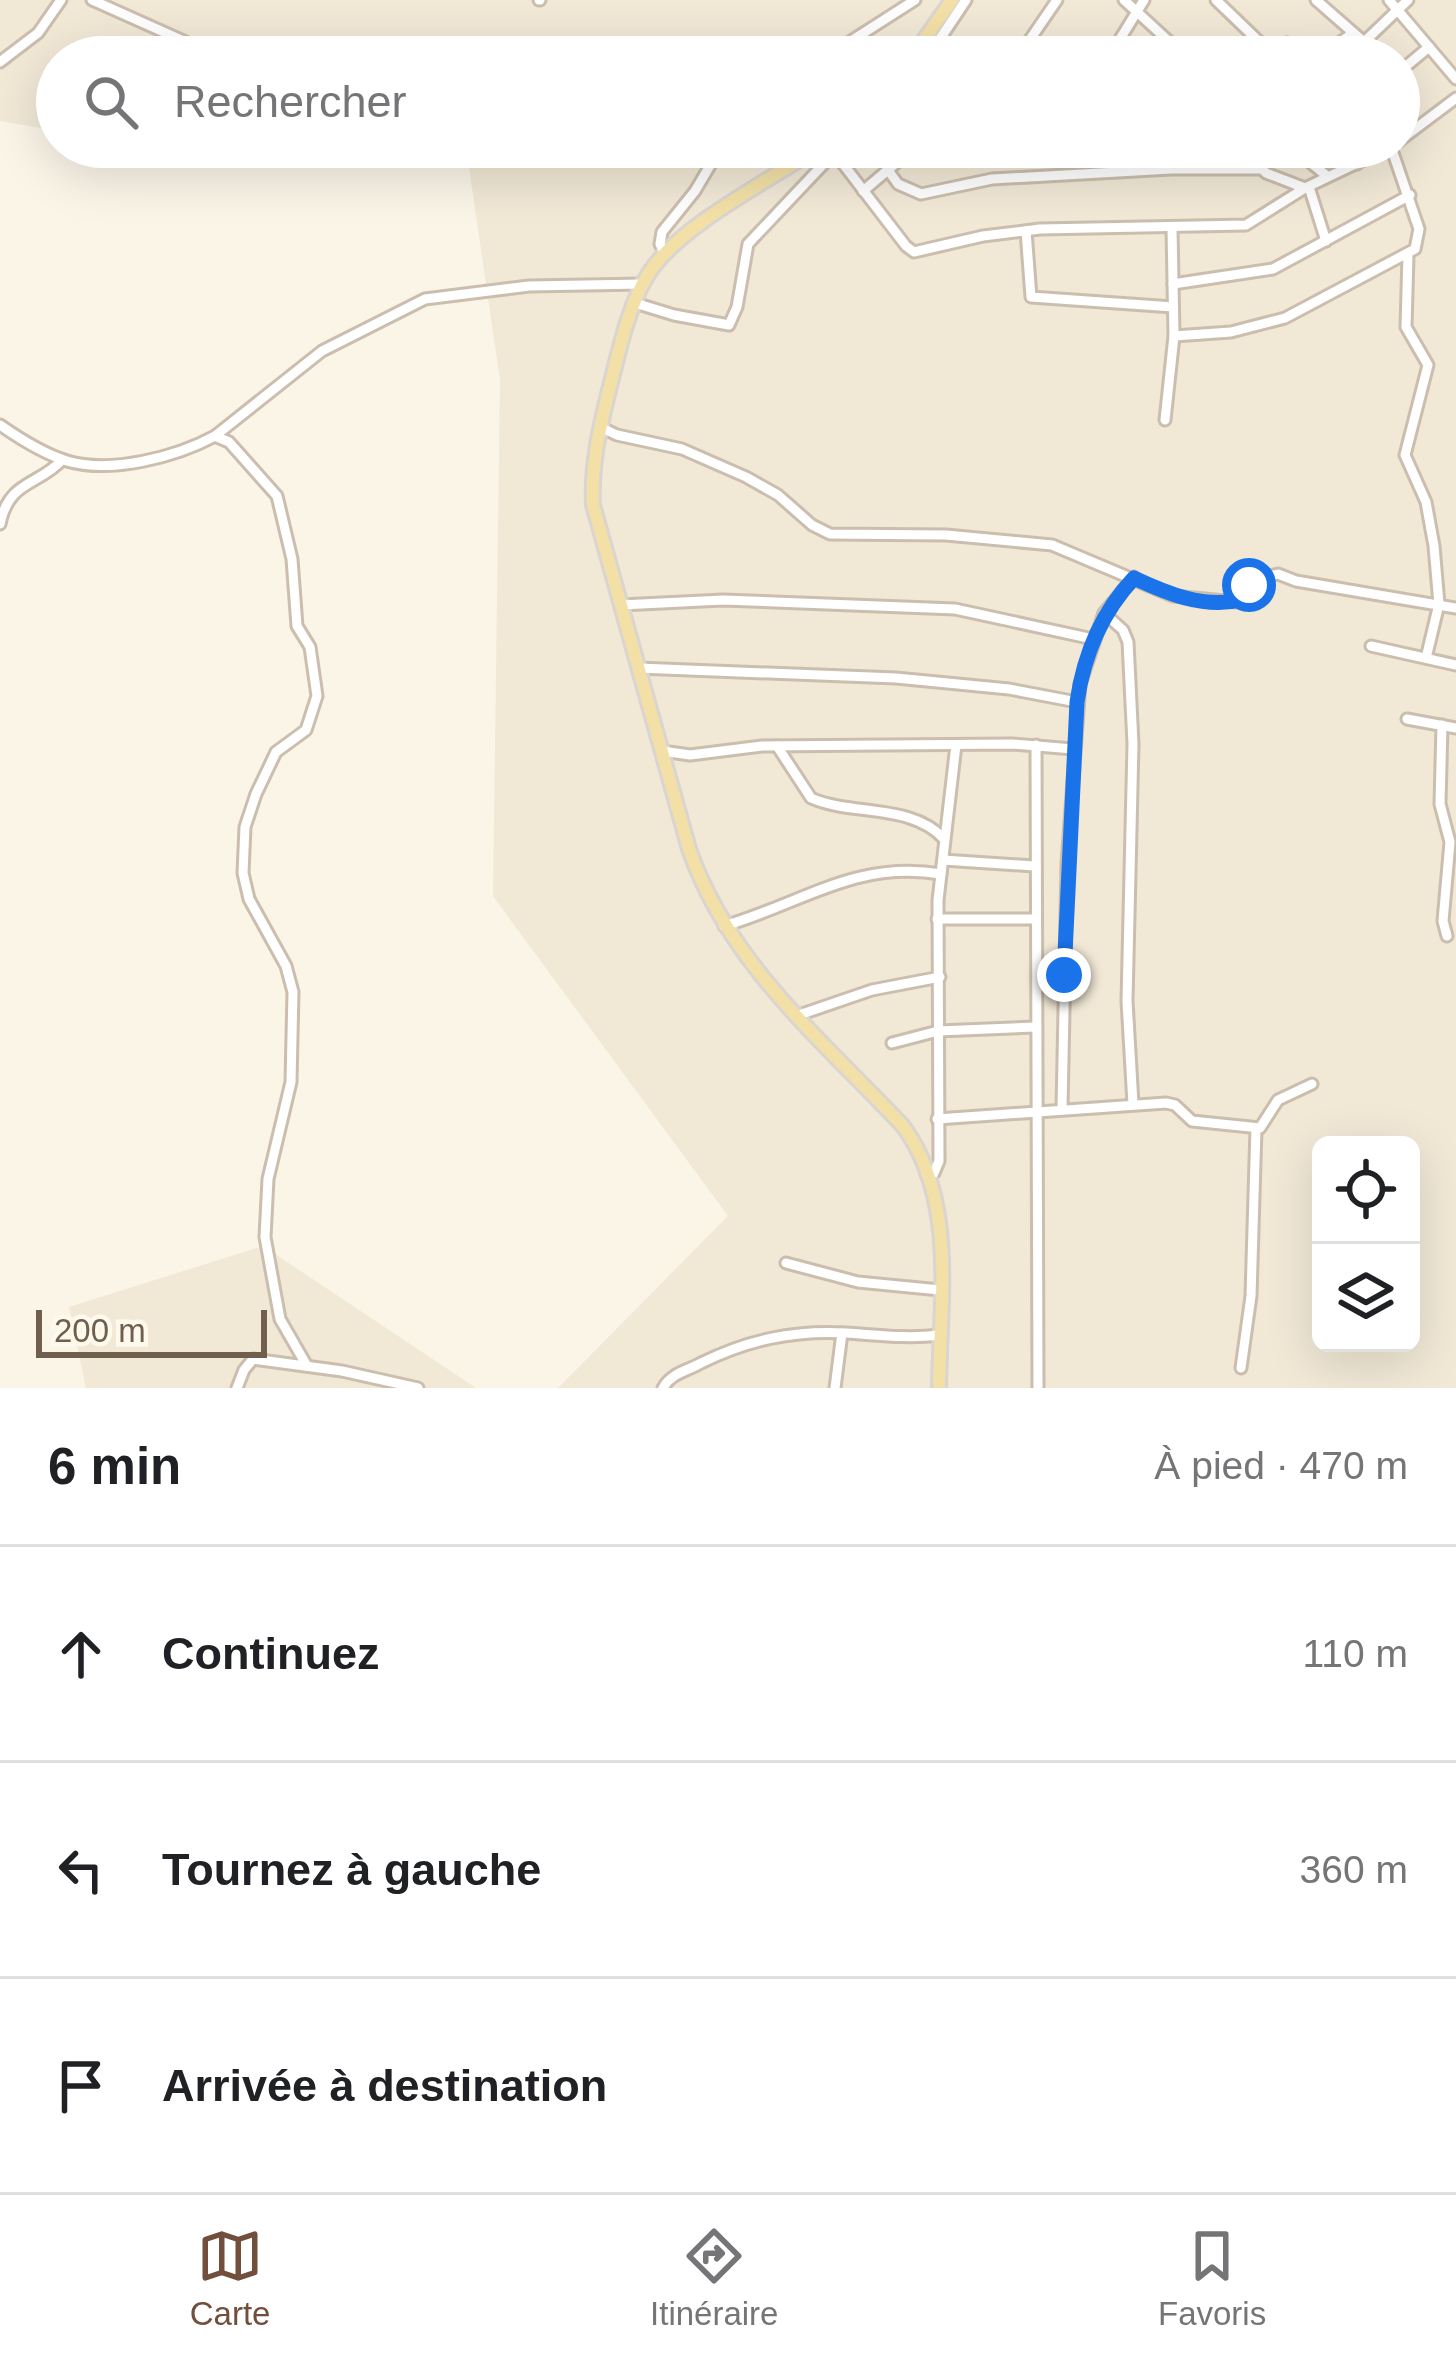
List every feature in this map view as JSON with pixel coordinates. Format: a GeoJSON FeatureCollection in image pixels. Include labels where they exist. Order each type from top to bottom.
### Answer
{"type":"FeatureCollection","features":[{"type":"Feature","properties":{"kind":"main road"},"geometry":{"type":"LineString","coordinates":[[930,36],[957,3]]}},
{"type":"Feature","properties":{"kind":"main road"},"geometry":{"type":"LineString","coordinates":[[802,168],[693,230],[665,254],[643,284],[600,427],[592,466],[593,505],[688,849],[724,926],[752,967],[903,1126],[923,1154],[941,1216],[939,1388]]}},
{"type":"Feature","properties":{"kind":"street"},"geometry":{"type":"LineString","coordinates":[[0,62],[38,33],[61,0]]}},
{"type":"Feature","properties":{"kind":"street"},"geometry":{"type":"LineString","coordinates":[[92,0],[173,36]]}},
{"type":"Feature","properties":{"kind":"street"},"geometry":{"type":"LineString","coordinates":[[859,36],[915,0]]}},
{"type":"Feature","properties":{"kind":"street"},"geometry":{"type":"LineString","coordinates":[[1032,36],[1057,0]]}},
{"type":"Feature","properties":{"kind":"street"},"geometry":{"type":"LineString","coordinates":[[1124,0],[1140,5],[1167,36]]}},
{"type":"Feature","properties":{"kind":"street"},"geometry":{"type":"LineString","coordinates":[[1216,0],[1253,36]]}},
{"type":"Feature","properties":{"kind":"street"},"geometry":{"type":"LineString","coordinates":[[1316,0],[1358,36]]}},
{"type":"Feature","properties":{"kind":"street"},"geometry":{"type":"LineString","coordinates":[[1389,0],[1456,79]]}},
{"type":"Feature","properties":{"kind":"street"},"geometry":{"type":"LineString","coordinates":[[1372,36],[1408,0]]}},
{"type":"Feature","properties":{"kind":"street"},"geometry":{"type":"LineString","coordinates":[[939,36],[957,3]]}},
{"type":"Feature","properties":{"kind":"street"},"geometry":{"type":"LineString","coordinates":[[1122,36],[1140,5]]}},
{"type":"Feature","properties":{"kind":"street"},"geometry":{"type":"LineString","coordinates":[[1349,36],[1353,33]]}},
{"type":"Feature","properties":{"kind":"street"},"geometry":{"type":"LineString","coordinates":[[1420,54],[1429,47]]}},
{"type":"Feature","properties":{"kind":"street"},"geometry":{"type":"LineString","coordinates":[[1420,125],[1456,98]]}},
{"type":"Feature","properties":{"kind":"street"},"geometry":{"type":"LineString","coordinates":[[665,254],[660,244],[662,232],[709,168]]}},
{"type":"Feature","properties":{"kind":"street"},"geometry":{"type":"LineString","coordinates":[[634,302],[729,325],[737,307],[748,244],[817,168]]}},
{"type":"Feature","properties":{"kind":"street"},"geometry":{"type":"LineString","coordinates":[[846,168],[914,252],[1026,230],[1246,225],[1348,168]]}},
{"type":"Feature","properties":{"kind":"street"},"geometry":{"type":"LineString","coordinates":[[863,191],[890,168]]}},
{"type":"Feature","properties":{"kind":"street"},"geometry":{"type":"LineString","coordinates":[[1317,168],[1327,176]]}},
{"type":"Feature","properties":{"kind":"street"},"geometry":{"type":"LineString","coordinates":[[1174,336],[1231,332],[1285,318],[1408,255],[1419,240],[1399,168]]}},
{"type":"Feature","properties":{"kind":"street"},"geometry":{"type":"LineString","coordinates":[[888,170],[898,184],[921,194],[992,178],[1261,169],[1306,188],[1326,242]]}},
{"type":"Feature","properties":{"kind":"street"},"geometry":{"type":"LineString","coordinates":[[1173,284],[1274,269],[1410,195]]}},
{"type":"Feature","properties":{"kind":"street"},"geometry":{"type":"LineString","coordinates":[[1165,420],[1174,336],[1172,228]]}},
{"type":"Feature","properties":{"kind":"street"},"geometry":{"type":"LineString","coordinates":[[1026,230],[1031,297],[1173,307]]}},
{"type":"Feature","properties":{"kind":"street"},"geometry":{"type":"LineString","coordinates":[[1408,255],[1406,327],[1428,365],[1405,455],[1430,513],[1439,604],[1426,658]]}},
{"type":"Feature","properties":{"kind":"street"},"geometry":{"type":"LineString","coordinates":[[0,425],[62,460],[98,465],[196,446],[322,351],[425,299],[529,286],[643,284]]}},
{"type":"Feature","properties":{"kind":"street"},"geometry":{"type":"LineString","coordinates":[[228,426],[229,442]]}},
{"type":"Feature","properties":{"kind":"street"},"geometry":{"type":"LineString","coordinates":[[600,427],[672,446],[746,476],[830,534],[946,535],[1052,545],[1173,596],[1226,603],[1240,600],[1253,582],[1278,574],[1456,608]]}},
{"type":"Feature","properties":{"kind":"street"},"geometry":{"type":"LineString","coordinates":[[215,436],[229,442],[277,496],[292,560],[297,626],[310,647],[316,692],[306,730],[276,752],[256,794],[245,826],[243,873],[249,899],[286,966],[293,992],[291,1082],[266,1188],[265,1237],[280,1318],[307,1366]]}},
{"type":"Feature","properties":{"kind":"street"},"geometry":{"type":"LineString","coordinates":[[0,524],[4,506],[22,486],[62,460]]}},
{"type":"Feature","properties":{"kind":"street"},"geometry":{"type":"LineString","coordinates":[[1062,1108],[1077,702],[1093,639],[1105,613],[1134,578]]}},
{"type":"Feature","properties":{"kind":"street"},"geometry":{"type":"LineString","coordinates":[[621,605],[723,600],[955,609],[1093,639]]}},
{"type":"Feature","properties":{"kind":"street"},"geometry":{"type":"LineString","coordinates":[[1105,613],[1128,642],[1133,744],[1127,1000],[1133,1104]]}},
{"type":"Feature","properties":{"kind":"street"},"geometry":{"type":"LineString","coordinates":[[1371,646],[1456,665]]}},
{"type":"Feature","properties":{"kind":"street"},"geometry":{"type":"LineString","coordinates":[[638,668],[896,678],[1009,688],[1077,702]]}},
{"type":"Feature","properties":{"kind":"street"},"geometry":{"type":"LineString","coordinates":[[1407,719],[1456,728]]}},
{"type":"Feature","properties":{"kind":"street"},"geometry":{"type":"LineString","coordinates":[[1442,725],[1440,804],[1450,842],[1443,921],[1447,936]]}},
{"type":"Feature","properties":{"kind":"street"},"geometry":{"type":"LineString","coordinates":[[926,1174],[938,1167],[938,919],[956,745]]}},
{"type":"Feature","properties":{"kind":"street"},"geometry":{"type":"LineString","coordinates":[[1036,745],[1038,1388]]}},
{"type":"Feature","properties":{"kind":"street"},"geometry":{"type":"LineString","coordinates":[[662,751],[690,755],[777,746],[1073,748]]}},
{"type":"Feature","properties":{"kind":"street"},"geometry":{"type":"LineString","coordinates":[[777,746],[811,798],[899,817],[934,830],[944,839]]}},
{"type":"Feature","properties":{"kind":"street"},"geometry":{"type":"LineString","coordinates":[[1439,783],[1456,784]]}},
{"type":"Feature","properties":{"kind":"street"},"geometry":{"type":"LineString","coordinates":[[943,860],[1034,866]]}},
{"type":"Feature","properties":{"kind":"street"},"geometry":{"type":"LineString","coordinates":[[724,926],[871,873],[903,869],[941,874]]}},
{"type":"Feature","properties":{"kind":"street"},"geometry":{"type":"LineString","coordinates":[[938,919],[1035,920]]}},
{"type":"Feature","properties":{"kind":"street"},"geometry":{"type":"LineString","coordinates":[[796,1016],[872,989],[940,977]]}},
{"type":"Feature","properties":{"kind":"street"},"geometry":{"type":"LineString","coordinates":[[892,1042],[938,1031],[1035,1027]]}},
{"type":"Feature","properties":{"kind":"street"},"geometry":{"type":"LineString","coordinates":[[938,1119],[1171,1104],[1192,1121],[1256,1128],[1264,1125],[1278,1100],[1312,1084]]}},
{"type":"Feature","properties":{"kind":"street"},"geometry":{"type":"LineString","coordinates":[[1241,1368],[1251,1296],[1256,1128]]}},
{"type":"Feature","properties":{"kind":"street"},"geometry":{"type":"LineString","coordinates":[[785,1263],[858,1282],[940,1290]]}},
{"type":"Feature","properties":{"kind":"street"},"geometry":{"type":"LineString","coordinates":[[835,1388],[842,1333]]}},
{"type":"Feature","properties":{"kind":"street"},"geometry":{"type":"LineString","coordinates":[[663,1388],[672,1376],[752,1341],[789,1334],[911,1339],[940,1335]]}},
{"type":"Feature","properties":{"kind":"street"},"geometry":{"type":"LineString","coordinates":[[237,1388],[253,1359],[418,1388]]}},
{"type":"Feature","properties":{"kind":"shaded area"},"geometry":{"type":"Polygon","coordinates":[[[0,0],[1456,0],[1456,1388],[558,1388],[728,1216],[493,896],[500,380],[469,168],[1420,168],[1420,36],[36,36],[36,127],[0,121],[0,0]]]}},
{"type":"Feature","properties":{"kind":"shaded area"},"geometry":{"type":"Polygon","coordinates":[[[263,1246],[476,1388],[86,1388],[69,1307],[263,1246]]]}},
{"type":"Feature","properties":{"kind":"route"},"geometry":{"type":"LineString","coordinates":[[1064,975],[1077,702],[1086,661],[1105,613],[1134,578],[1173,596],[1226,603],[1240,600],[1249,585]]}}]}
